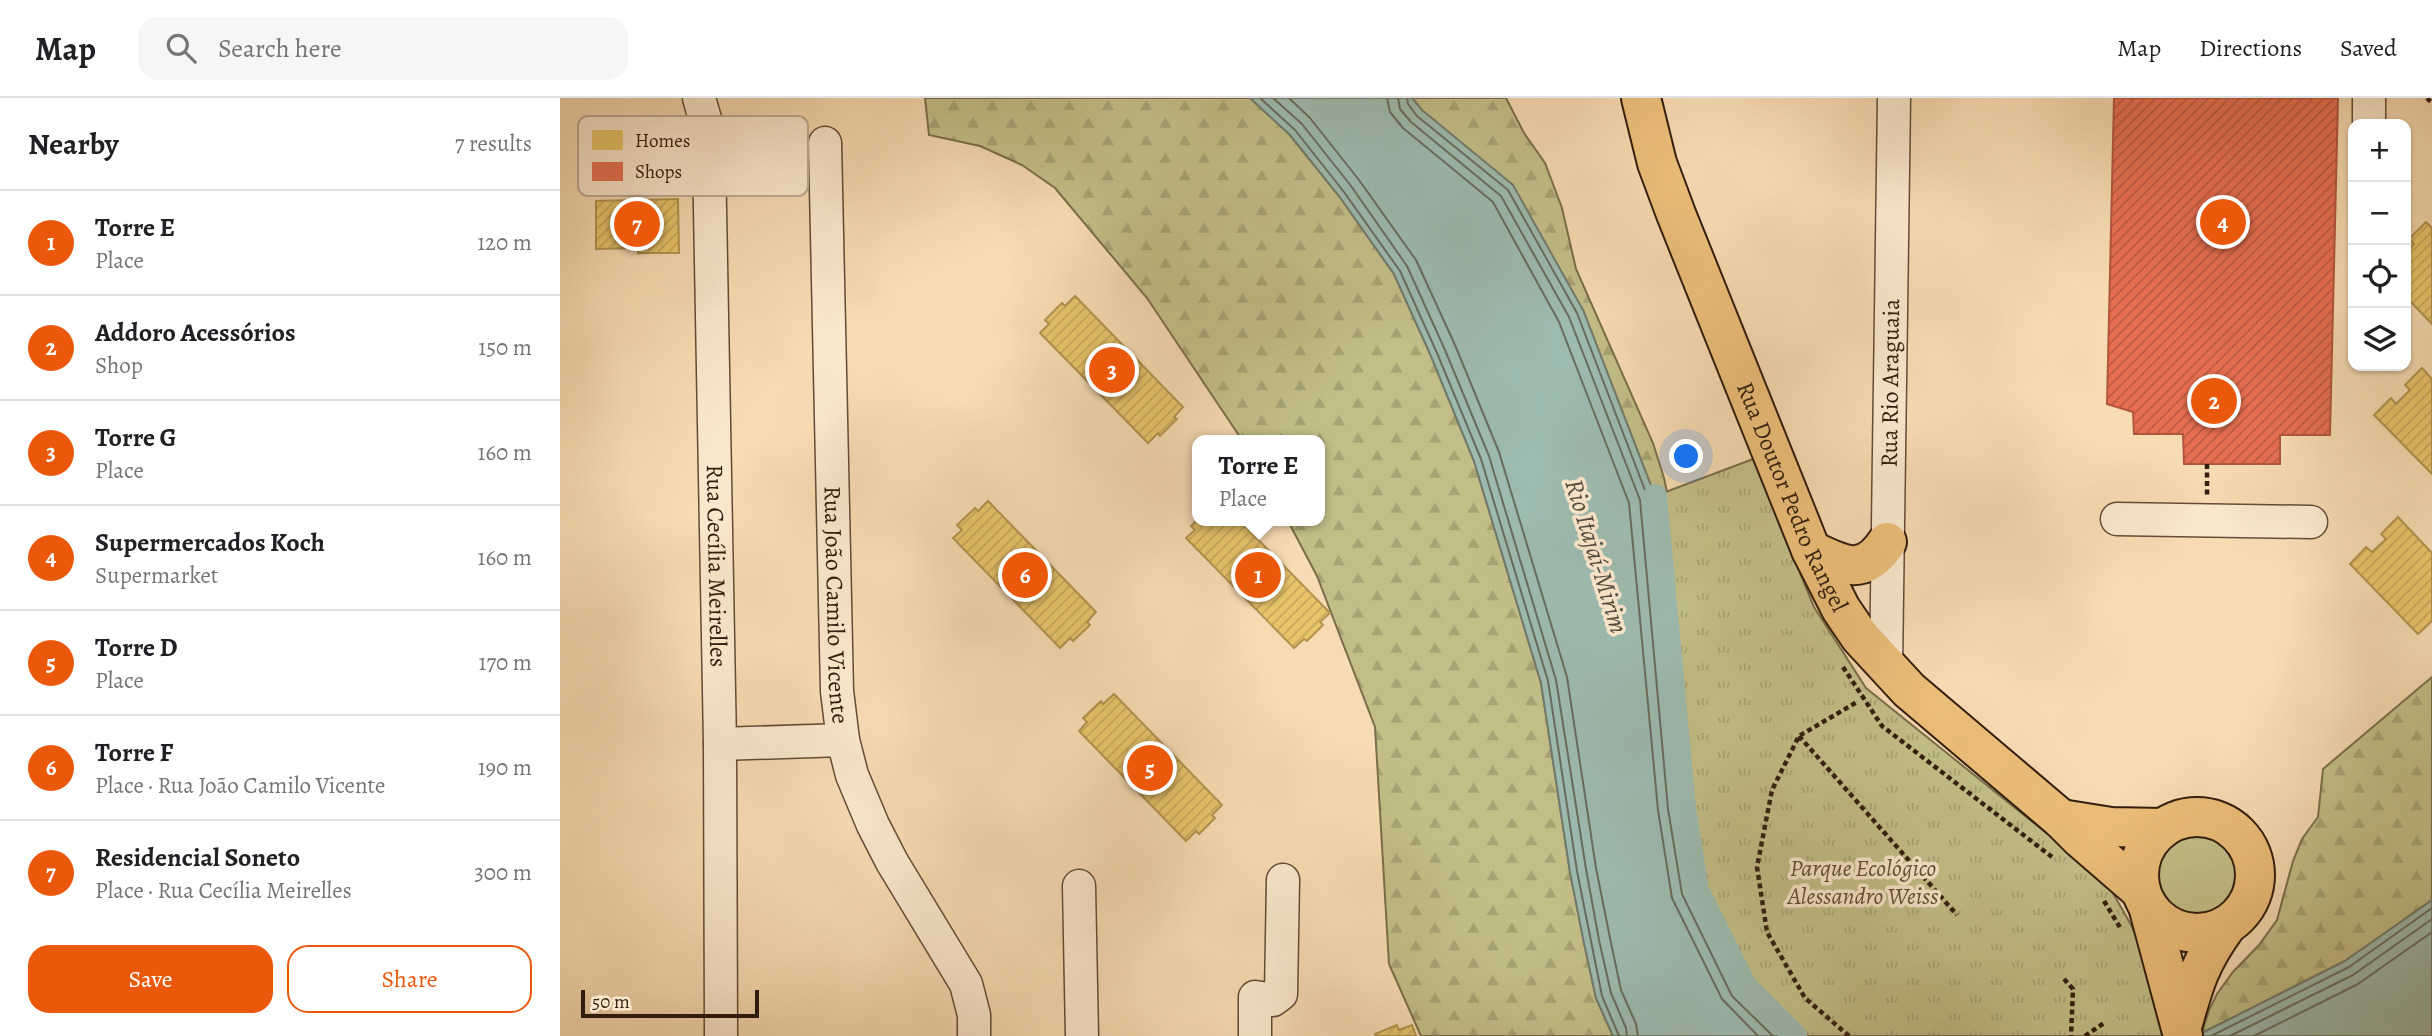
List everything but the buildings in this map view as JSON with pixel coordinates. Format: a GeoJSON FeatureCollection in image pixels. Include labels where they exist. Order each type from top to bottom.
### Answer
{"type":"FeatureCollection","features":[{"type":"Feature","properties":{"kind":"main road","name":"Rua Doutor Pedro Rangel"},"geometry":{"type":"LineString","coordinates":[[1641,98],[1657,163],[1676,214],[1811,550],[1841,608],[1860,637],[1909,690],[2061,819],[2145,898]]}},
{"type":"Feature","properties":{"kind":"main road"},"geometry":{"type":"LineString","coordinates":[[1811,550],[1841,565],[1855,565],[1877,557],[1887,542]]}},
{"type":"Feature","properties":{"kind":"main road"},"geometry":{"type":"LineString","coordinates":[[2196,817],[2213,819],[2242,838],[2252,855],[2255,875],[2252,894],[2242,912],[2227,925],[2206,954],[2194,983],[2183,1033],[2140,871],[2143,855],[2151,840],[2164,828],[2179,820],[2196,817]]}},
{"type":"Feature","properties":{"kind":"main road"},"geometry":{"type":"LineString","coordinates":[[2061,819],[2111,827],[2164,828]]}},
{"type":"Feature","properties":{"kind":"main road"},"geometry":{"type":"LineString","coordinates":[[2145,898],[2160,919],[2175,929],[2193,933],[2211,932],[2227,925]]}},
{"type":"Feature","properties":{"kind":"street","name":"Rua Cecília Meirelles"},"geometry":{"type":"LineString","coordinates":[[699,98],[704,116]]}},
{"type":"Feature","properties":{"kind":"street","name":"Rua Rio Araguaia"},"geometry":{"type":"LineString","coordinates":[[1886,667],[1894,98]]}},
{"type":"Feature","properties":{"kind":"street"},"geometry":{"type":"LineString","coordinates":[[2368,119],[2369,98]]}},
{"type":"Feature","properties":{"kind":"street","name":"Rua João Camilo Vicente"},"geometry":{"type":"LineString","coordinates":[[825,143],[837,691],[843,740],[852,775],[877,834],[966,984],[974,1015],[974,1036]]}},
{"type":"Feature","properties":{"kind":"street","name":"Rua Cecília Meirelles"},"geometry":{"type":"LineString","coordinates":[[710,196],[720,744],[721,1036]]}},
{"type":"Feature","properties":{"kind":"street"},"geometry":{"type":"LineString","coordinates":[[2117,519],[2311,522]]}},
{"type":"Feature","properties":{"kind":"street"},"geometry":{"type":"LineString","coordinates":[[720,744],[843,740]]}},
{"type":"Feature","properties":{"kind":"street"},"geometry":{"type":"LineString","coordinates":[[1255,1036],[1255,998],[1273,1000],[1281,994],[1283,880]]}},
{"type":"Feature","properties":{"kind":"street"},"geometry":{"type":"LineString","coordinates":[[1079,886],[1082,1036]]}},
{"type":"Feature","properties":{"kind":"path"},"geometry":{"type":"LineString","coordinates":[[2427,98],[2432,103]]}},
{"type":"Feature","properties":{"kind":"path"},"geometry":{"type":"LineString","coordinates":[[1849,1036],[1805,998],[1767,932],[1757,867],[1772,790],[1800,736],[1857,702]]}},
{"type":"Feature","properties":{"kind":"path"},"geometry":{"type":"LineString","coordinates":[[1800,736],[1957,915]]}},
{"type":"Feature","properties":{"kind":"path"},"geometry":{"type":"LineString","coordinates":[[2064,979],[2073,989],[2071,1036]]}},
{"type":"Feature","properties":{"kind":"path"},"geometry":{"type":"LineString","coordinates":[[2085,1036],[2104,1023]]}},
{"type":"Feature","properties":{"kind":"green space"},"geometry":{"type":"Polygon","coordinates":[[[925,98],[1250,98],[1290,135],[1339,196],[1394,274],[1474,461],[1541,683],[1570,872],[1584,943],[1596,998],[1613,1036],[1421,1036],[1389,964],[1375,727],[1317,576],[1291,526],[1325,526],[1325,435],[1239,435],[1147,298],[1055,188],[1022,165],[980,146],[929,135],[925,98]]]}},
{"type":"Feature","properties":{"kind":"green space"},"geometry":{"type":"Polygon","coordinates":[[[1412,98],[1506,98],[1524,133],[1545,163],[1562,208],[1576,269],[1653,443],[1667,492],[1655,496],[1583,310],[1412,98]]]}},
{"type":"Feature","properties":{"kind":"green space","name":"Parque Ecológico Alessandro Weiss"},"geometry":{"type":"Polygon","coordinates":[[[1753,459],[1814,607],[1866,688],[2106,881],[2130,923],[2157,980],[2169,1036],[1795,1036],[1745,986],[1697,890],[1684,808],[1655,496],[1753,459]]]}},
{"type":"Feature","properties":{"kind":"green space"},"geometry":{"type":"Polygon","coordinates":[[[2432,677],[2432,900],[2345,961],[2202,1033],[2217,994],[2277,920],[2293,861],[2302,839],[2318,817],[2323,769],[2432,677]]]}},
{"type":"Feature","properties":{"kind":"green space"},"geometry":{"type":"Polygon","coordinates":[[[2199,828],[2217,832],[2232,841],[2241,856],[2245,874],[2241,892],[2232,907],[2217,916],[2199,920],[2181,916],[2166,907],[2157,892],[2153,874],[2157,856],[2166,841],[2181,832],[2199,828]]]}},
{"type":"Feature","properties":{"kind":"water","name":"Rio Itajaí-Mirim"},"geometry":{"type":"Polygon","coordinates":[[[1250,98],[1412,98],[1422,110],[1513,185],[1583,310],[1655,496],[1684,808],[1697,890],[1745,986],[1795,1036],[1613,1036],[1596,998],[1584,943],[1570,872],[1541,683],[1474,461],[1394,274],[1339,196],[1290,135],[1250,98]]]}},
{"type":"Feature","properties":{"kind":"water"},"geometry":{"type":"Polygon","coordinates":[[[2432,900],[2432,1036],[2187,1036],[2202,1033],[2345,961],[2432,900]]]}},
{"type":"Feature","properties":{"kind":"waterway"},"geometry":{"type":"LineString","coordinates":[[1655,496],[1684,808],[1697,890],[1745,986],[1795,1036]]}},
{"type":"Feature","properties":{"kind":"place","name":"Supermercados Koch"},"geometry":{"type":"Point","coordinates":[2223,222]}},
{"type":"Feature","properties":{"kind":"place","name":"Residencial Soneto"},"geometry":{"type":"Point","coordinates":[637,224]}},
{"type":"Feature","properties":{"kind":"place","name":"Torre G"},"geometry":{"type":"Point","coordinates":[1112,370]}},
{"type":"Feature","properties":{"kind":"place","name":"Addoro Acessórios"},"geometry":{"type":"Point","coordinates":[2214,401]}},
{"type":"Feature","properties":{"kind":"place","name":"Torre F"},"geometry":{"type":"Point","coordinates":[1025,575]}},
{"type":"Feature","properties":{"kind":"place","name":"Torre E"},"geometry":{"type":"Point","coordinates":[1258,575]}},
{"type":"Feature","properties":{"kind":"place","name":"Torre D"},"geometry":{"type":"Point","coordinates":[1150,768]}}]}
